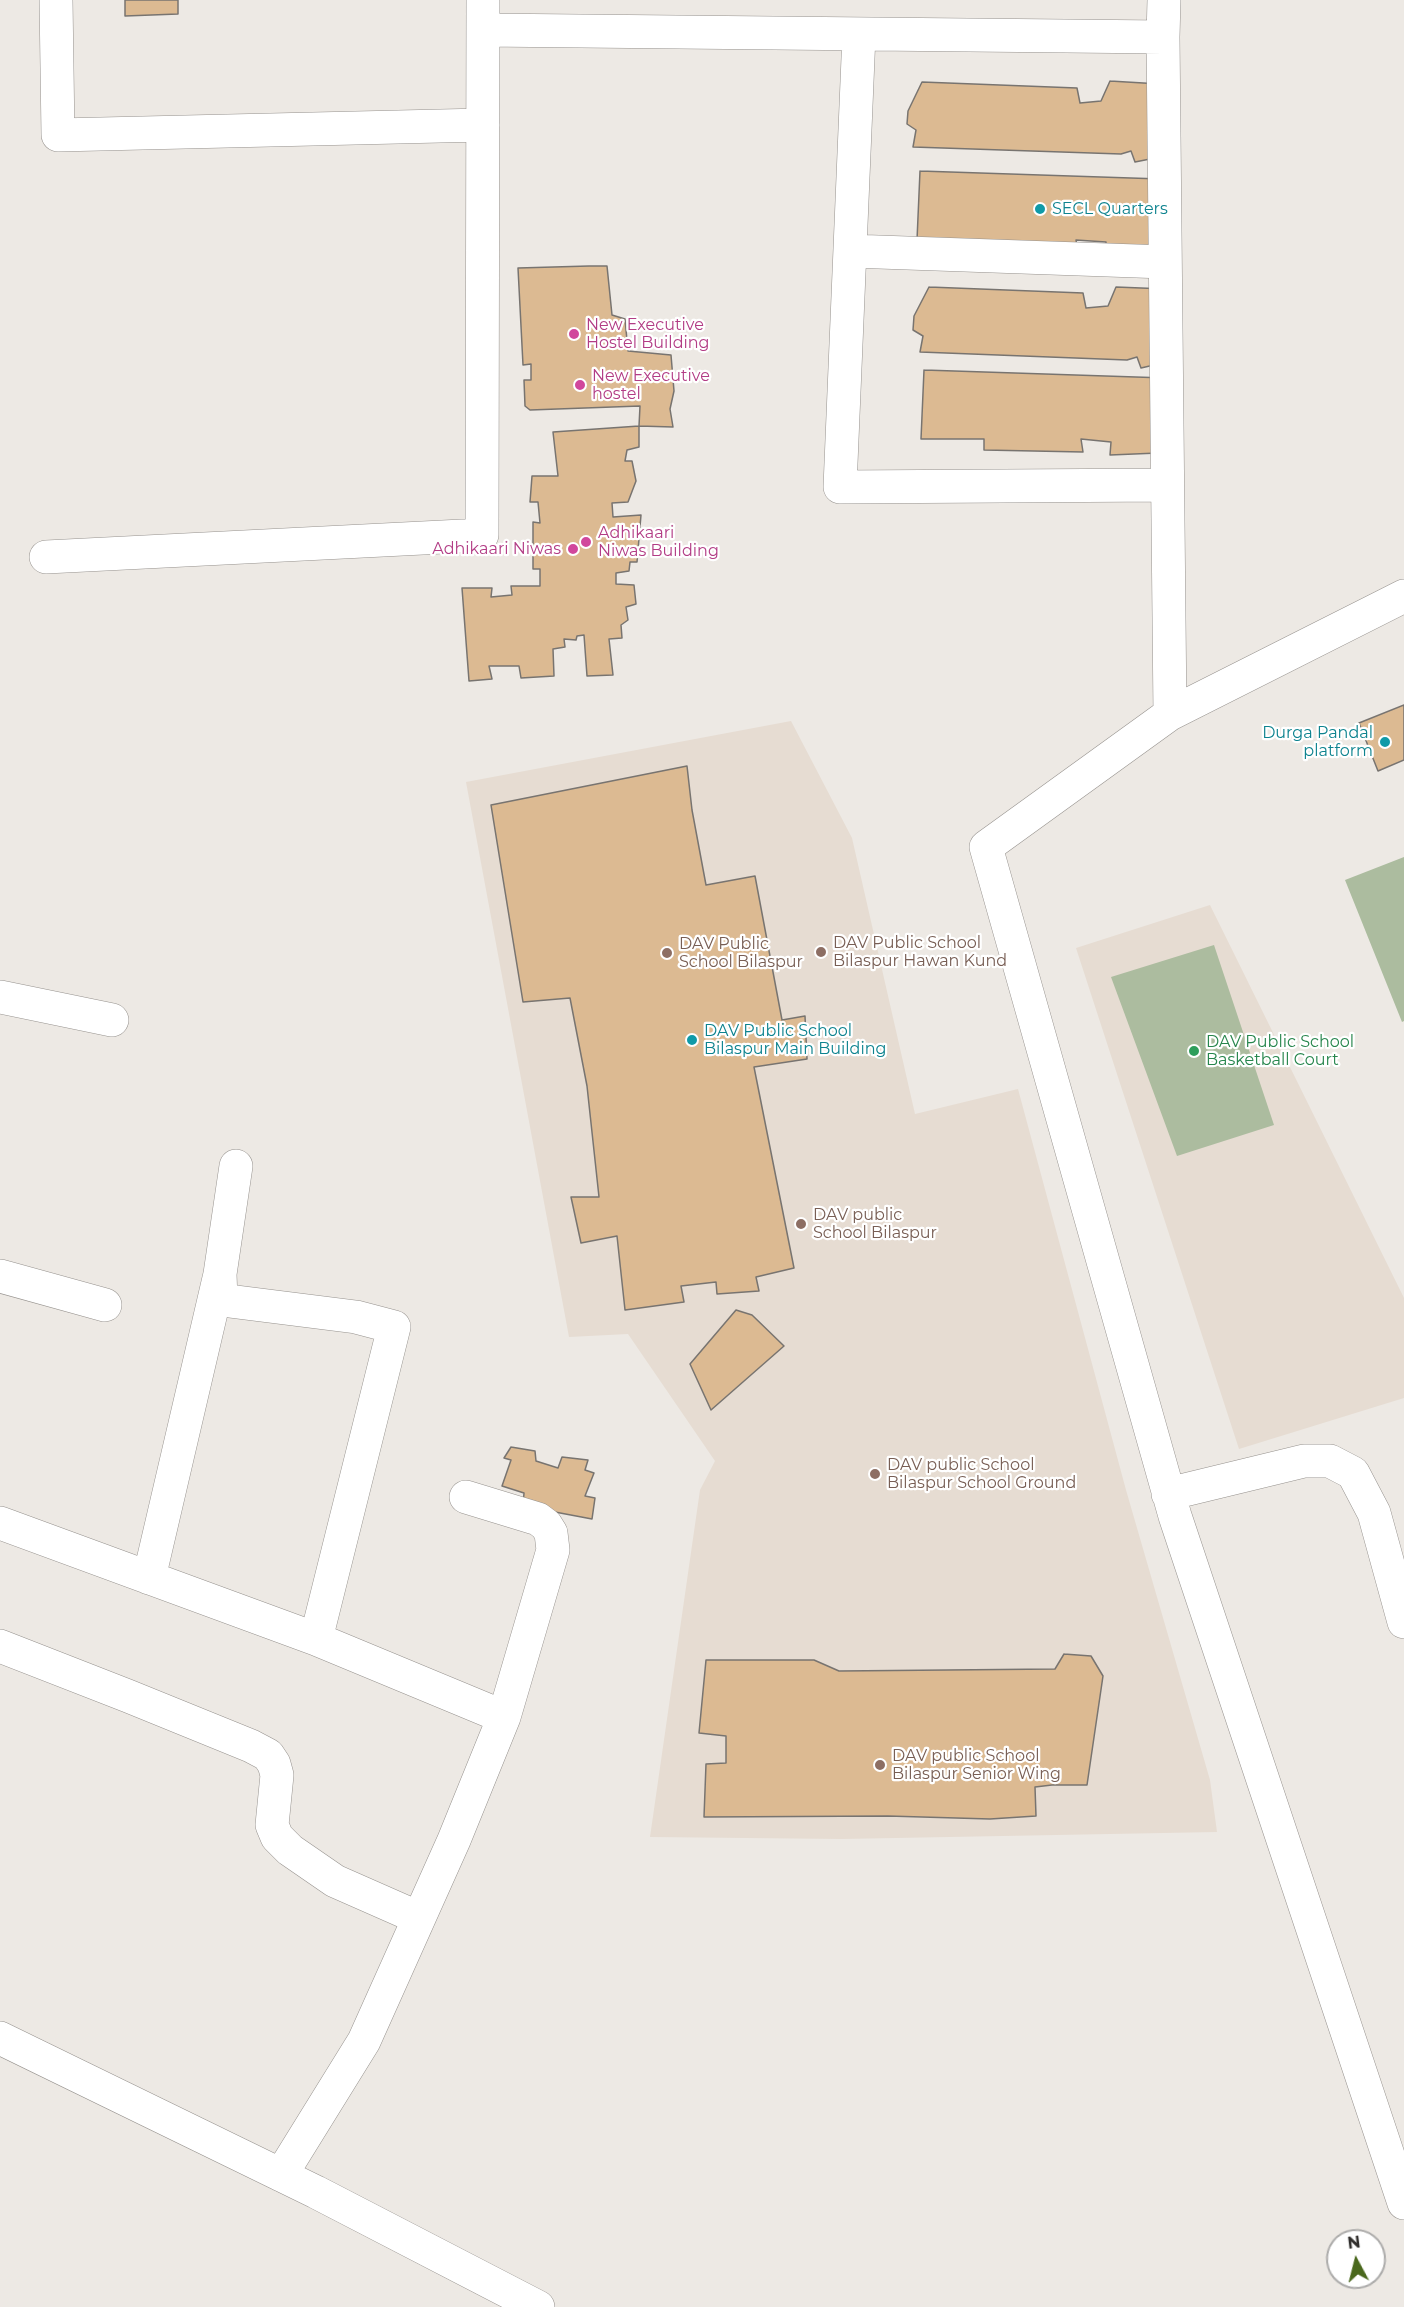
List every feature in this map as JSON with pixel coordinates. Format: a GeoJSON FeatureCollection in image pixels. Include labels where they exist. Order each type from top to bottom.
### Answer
{"type":"FeatureCollection","features":[{"type":"Feature","properties":{"kind":"street"},"geometry":{"type":"LineString","coordinates":[[56,0],[58,135],[483,125]]}},
{"type":"Feature","properties":{"kind":"street"},"geometry":{"type":"LineString","coordinates":[[1164,0],[1170,714]]}},
{"type":"Feature","properties":{"kind":"street"},"geometry":{"type":"LineString","coordinates":[[46,557],[482,535],[483,15],[859,34],[1163,37]]}},
{"type":"Feature","properties":{"kind":"street"},"geometry":{"type":"LineString","coordinates":[[859,34],[840,487],[1167,485]]}},
{"type":"Feature","properties":{"kind":"street"},"geometry":{"type":"LineString","coordinates":[[850,252],[1165,262]]}},
{"type":"Feature","properties":{"kind":"street"},"geometry":{"type":"LineString","coordinates":[[1404,596],[1170,714],[986,847],[1168,1494],[1404,2203]]}},
{"type":"Feature","properties":{"kind":"street"},"geometry":{"type":"LineString","coordinates":[[0,997],[112,1020]]}},
{"type":"Feature","properties":{"kind":"street"},"geometry":{"type":"LineString","coordinates":[[149,1578],[220,1274],[236,1166]]}},
{"type":"Feature","properties":{"kind":"street"},"geometry":{"type":"LineString","coordinates":[[220,1274],[221,1300],[356,1317],[394,1327],[316,1639]]}},
{"type":"Feature","properties":{"kind":"street"},"geometry":{"type":"LineString","coordinates":[[0,1276],[105,1305]]}},
{"type":"Feature","properties":{"kind":"street"},"geometry":{"type":"LineString","coordinates":[[1168,1494],[1304,1461],[1330,1461],[1353,1473],[1374,1513],[1404,1622]]}},
{"type":"Feature","properties":{"kind":"street"},"geometry":{"type":"LineString","coordinates":[[281,2175],[364,2041],[454,1840],[504,1717],[553,1550],[551,1533],[538,1519],[466,1497]]}},
{"type":"Feature","properties":{"kind":"street"},"geometry":{"type":"LineString","coordinates":[[0,1523],[316,1639],[504,1717]]}},
{"type":"Feature","properties":{"kind":"street"},"geometry":{"type":"LineString","coordinates":[[0,1646],[159,1708],[268,1755],[277,1775],[272,1825],[277,1837],[290,1851],[335,1881],[419,1918]]}},
{"type":"Feature","properties":{"kind":"street"},"geometry":{"type":"LineString","coordinates":[[0,2038],[281,2175],[538,2307]]}},
{"type":"Feature","properties":{"kind":"shaded area","name":"DAV public School Bilaspur"},"geometry":{"type":"Polygon","coordinates":[[[791,721],[852,838],[915,1114],[1018,1089],[1126,1490],[1210,1780],[1217,1832],[842,1839],[650,1837],[700,1490],[715,1461],[628,1334],[569,1337],[466,782],[791,721]]]}},
{"type":"Feature","properties":{"kind":"shaded area"},"geometry":{"type":"Polygon","coordinates":[[[1210,905],[1404,1298],[1404,1398],[1239,1449],[1076,948],[1210,905]]]}},
{"type":"Feature","properties":{"kind":"green space"},"geometry":{"type":"Polygon","coordinates":[[[1404,857],[1404,1021],[1402,1022],[1345,880],[1404,857]]]}},
{"type":"Feature","properties":{"kind":"green space","name":"DAV Public School Basketball Court"},"geometry":{"type":"Polygon","coordinates":[[[1214,945],[1274,1125],[1177,1156],[1111,977],[1214,945]]]}},
{"type":"Feature","properties":{"kind":"building"},"geometry":{"type":"Polygon","coordinates":[[[125,0],[178,0],[178,14],[125,16],[125,0]]]}},
{"type":"Feature","properties":{"kind":"building","name":"SECL Quarters"},"geometry":{"type":"Polygon","coordinates":[[[1110,81],[1160,84],[1160,157],[1135,162],[1131,151],[1121,154],[913,147],[916,130],[907,124],[908,111],[922,82],[1077,88],[1080,103],[1101,101],[1110,81]]]}},
{"type":"Feature","properties":{"kind":"building","name":"SECL Quarters"},"geometry":{"type":"Polygon","coordinates":[[[920,171],[1161,179],[1165,258],[1105,257],[1106,242],[1076,240],[1078,253],[917,240],[920,171]]]}},
{"type":"Feature","properties":{"kind":"building","name":"New Executive Hostel Building"},"geometry":{"type":"Polygon","coordinates":[[[607,266],[612,315],[625,319],[628,351],[671,355],[674,391],[670,409],[673,427],[639,426],[640,406],[530,410],[525,406],[524,380],[531,380],[531,364],[523,365],[518,268],[607,266]]]}},
{"type":"Feature","properties":{"kind":"building"},"geometry":{"type":"Polygon","coordinates":[[[929,287],[1083,293],[1086,308],[1108,306],[1116,287],[1166,289],[1167,362],[1141,368],[1137,357],[1127,360],[920,352],[923,336],[913,330],[914,316],[929,287]]]}},
{"type":"Feature","properties":{"kind":"building"},"geometry":{"type":"Polygon","coordinates":[[[924,370],[1166,378],[1158,453],[1110,455],[1111,442],[1081,439],[1083,452],[984,450],[984,439],[921,439],[924,370]]]}},
{"type":"Feature","properties":{"kind":"building","name":"Adhikaari Niwas Building"},"geometry":{"type":"Polygon","coordinates":[[[639,426],[639,447],[627,450],[625,461],[632,461],[636,481],[628,502],[612,503],[613,517],[641,515],[637,562],[630,562],[629,571],[616,573],[616,584],[634,585],[636,604],[626,607],[628,620],[621,625],[622,638],[609,639],[613,675],[587,676],[584,635],[577,636],[576,640],[564,639],[565,647],[553,649],[554,676],[521,678],[519,666],[489,666],[492,679],[469,681],[462,588],[492,588],[491,597],[512,595],[511,586],[540,586],[540,569],[533,569],[533,522],[540,523],[538,502],[530,502],[532,476],[558,476],[553,432],[639,426]]]}},
{"type":"Feature","properties":{"kind":"building","name":"Durga Pandal platform"},"geometry":{"type":"Polygon","coordinates":[[[1404,705],[1404,760],[1378,771],[1359,723],[1404,705]]]}},
{"type":"Feature","properties":{"kind":"building","name":"DAV Public School Bilaspur Main Building"},"geometry":{"type":"Polygon","coordinates":[[[687,766],[692,810],[706,885],[755,876],[782,1020],[805,1016],[807,1059],[754,1067],[794,1268],[756,1277],[759,1291],[717,1294],[716,1282],[681,1286],[684,1302],[625,1310],[617,1236],[581,1243],[571,1197],[599,1197],[587,1086],[570,998],[523,1002],[491,805],[687,766]]]}},
{"type":"Feature","properties":{"kind":"building"},"geometry":{"type":"Polygon","coordinates":[[[736,1310],[752,1315],[784,1346],[711,1410],[690,1364],[736,1310]]]}},
{"type":"Feature","properties":{"kind":"building"},"geometry":{"type":"Polygon","coordinates":[[[511,1447],[535,1451],[536,1461],[558,1468],[562,1457],[588,1460],[585,1470],[594,1473],[585,1496],[595,1498],[592,1519],[523,1506],[524,1493],[502,1486],[511,1460],[504,1458],[511,1447]]]}},
{"type":"Feature","properties":{"kind":"building","name":"DAV public School Bilaspur Senior Wing"},"geometry":{"type":"Polygon","coordinates":[[[1064,1654],[1091,1656],[1103,1676],[1087,1785],[1035,1787],[1036,1816],[990,1819],[888,1816],[704,1817],[706,1764],[726,1763],[726,1736],[699,1733],[706,1660],[814,1660],[839,1671],[1055,1669],[1064,1654]]]}},
{"type":"Feature","properties":{"kind":"place","name":"SECL Quarters"},"geometry":{"type":"Point","coordinates":[1040,209]}},
{"type":"Feature","properties":{"kind":"place","name":"New Executive Hostel Building"},"geometry":{"type":"Point","coordinates":[574,334]}},
{"type":"Feature","properties":{"kind":"place","name":"New Executive hostel"},"geometry":{"type":"Point","coordinates":[580,385]}},
{"type":"Feature","properties":{"kind":"place","name":"Adhikaari Niwas Building"},"geometry":{"type":"Point","coordinates":[586,542]}},
{"type":"Feature","properties":{"kind":"place","name":"Adhikaari Niwas"},"geometry":{"type":"Point","coordinates":[573,549]}},
{"type":"Feature","properties":{"kind":"place","name":"Durga Pandal platform"},"geometry":{"type":"Point","coordinates":[1385,742]}},
{"type":"Feature","properties":{"kind":"place","name":"DAV Public School Bilaspur Hawan Kund"},"geometry":{"type":"Point","coordinates":[821,952]}},
{"type":"Feature","properties":{"kind":"place","name":"DAV Public School Bilaspur"},"geometry":{"type":"Point","coordinates":[667,953]}},
{"type":"Feature","properties":{"kind":"place","name":"DAV Public School Bilaspur Main Building"},"geometry":{"type":"Point","coordinates":[692,1040]}},
{"type":"Feature","properties":{"kind":"place","name":"DAV Public School Basketball Court"},"geometry":{"type":"Point","coordinates":[1194,1051]}},
{"type":"Feature","properties":{"kind":"place","name":"DAV public School Bilaspur"},"geometry":{"type":"Point","coordinates":[801,1224]}},
{"type":"Feature","properties":{"kind":"place","name":"DAV public School Bilaspur School Ground"},"geometry":{"type":"Point","coordinates":[875,1474]}},
{"type":"Feature","properties":{"kind":"place","name":"DAV public School Bilaspur Senior Wing"},"geometry":{"type":"Point","coordinates":[880,1765]}}]}
